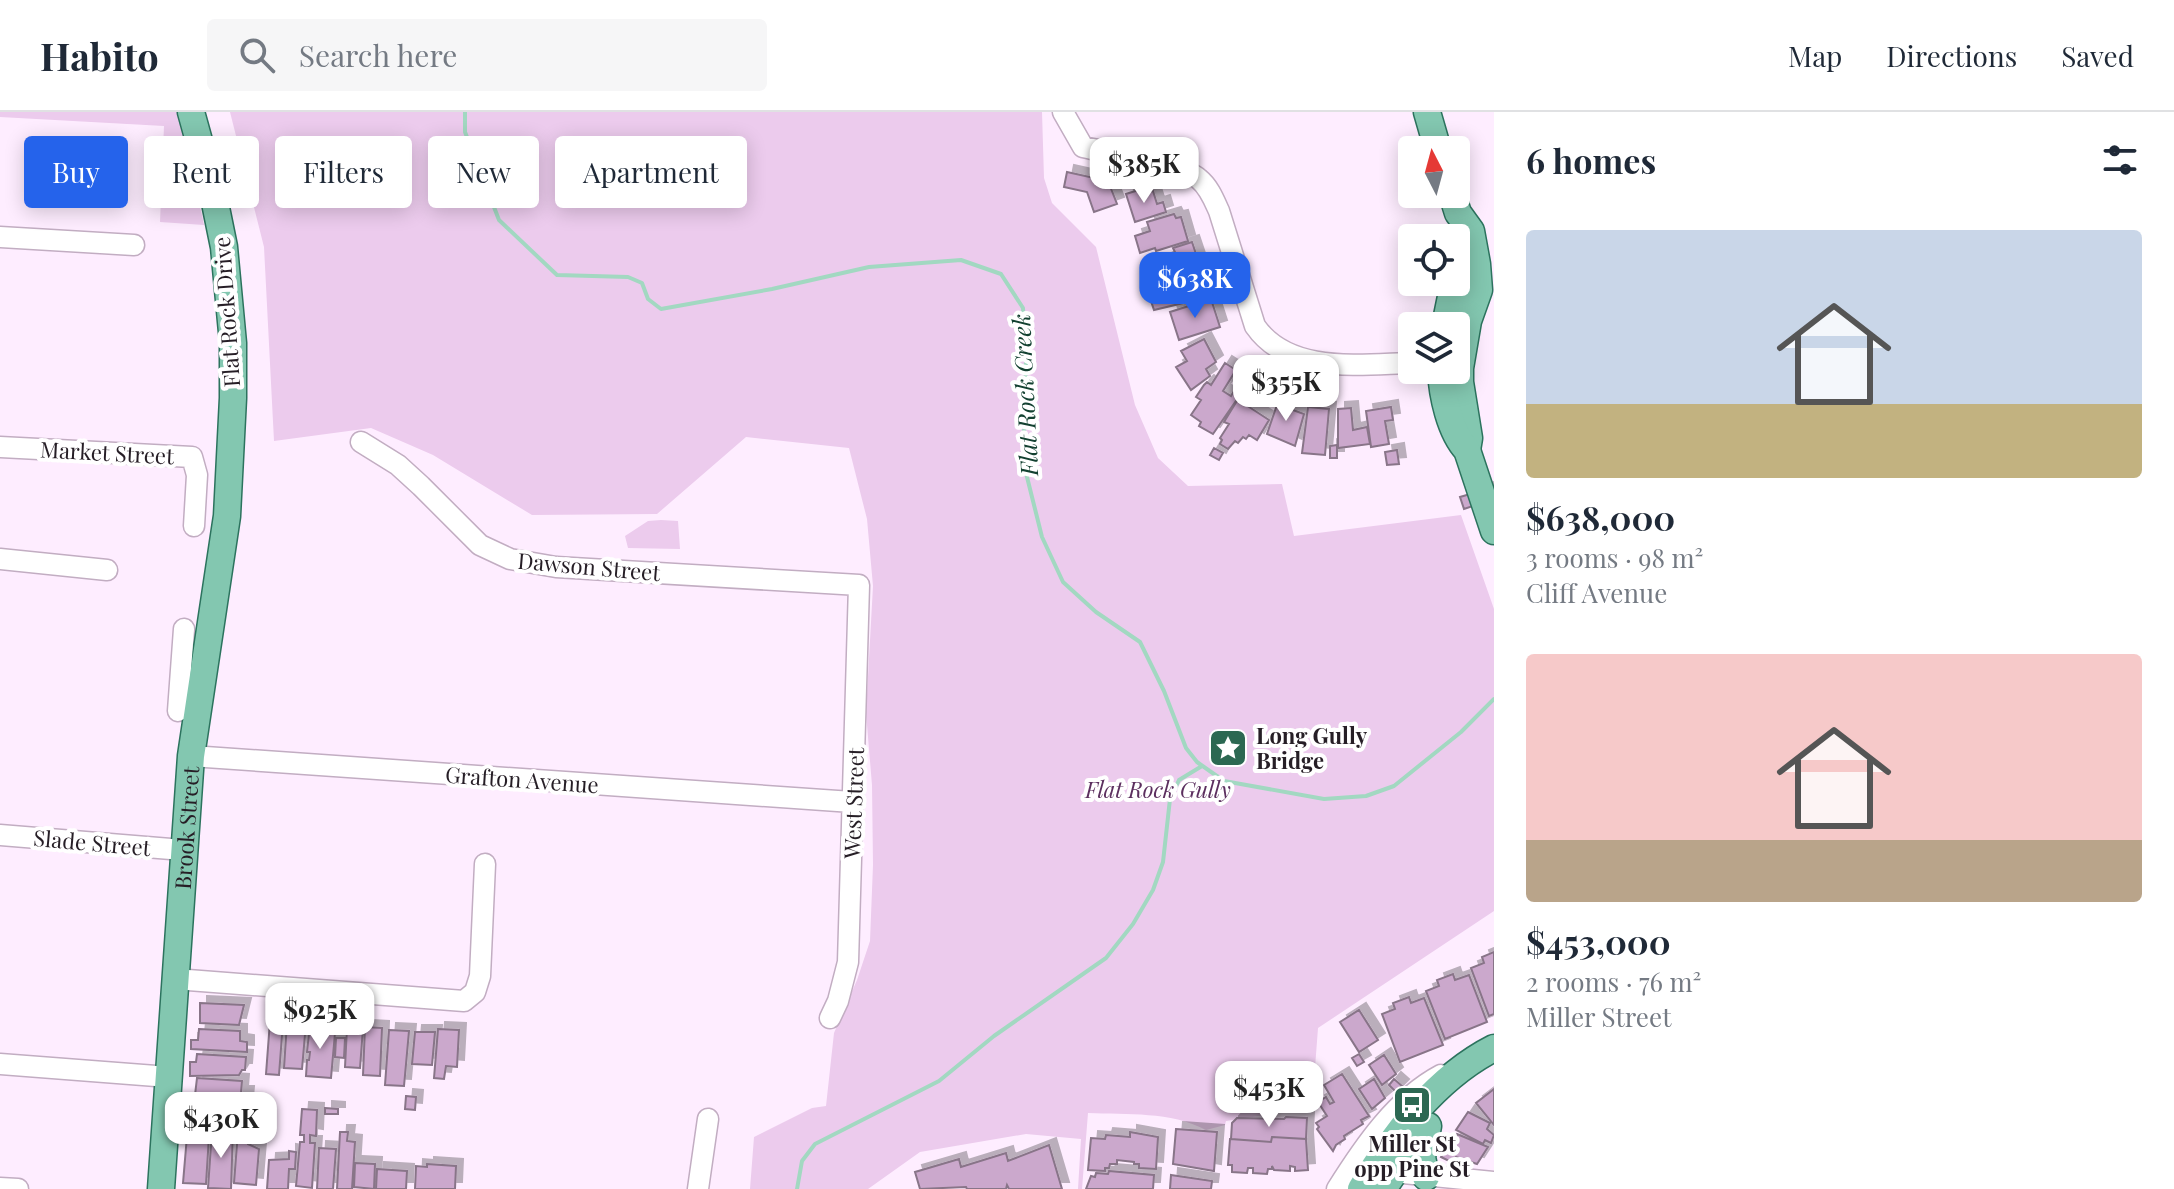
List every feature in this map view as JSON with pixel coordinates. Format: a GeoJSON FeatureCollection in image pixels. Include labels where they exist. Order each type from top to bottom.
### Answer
{"type":"FeatureCollection","features":[{"type":"Feature","properties":{"kind":"main road","name":"Flat Rock Drive"},"geometry":{"type":"LineString","coordinates":[[191,112],[212,188],[229,287],[233,371],[229,467]]}},
{"type":"Feature","properties":{"kind":"main road"},"geometry":{"type":"LineString","coordinates":[[1426,114],[1433,136]]}},
{"type":"Feature","properties":{"kind":"main road"},"geometry":{"type":"LineString","coordinates":[[1464,312],[1475,289],[1477,264],[1470,231]]}},
{"type":"Feature","properties":{"kind":"main road"},"geometry":{"type":"LineString","coordinates":[[1444,384],[1458,441],[1468,452]]}},
{"type":"Feature","properties":{"kind":"main road"},"geometry":{"type":"LineString","coordinates":[[1449,384],[1457,402],[1463,407]]}},
{"type":"Feature","properties":{"kind":"main road"},"geometry":{"type":"LineString","coordinates":[[1461,384],[1468,452],[1494,531]]}},
{"type":"Feature","properties":{"kind":"main road","name":"Brook Street"},"geometry":{"type":"LineString","coordinates":[[161,1189],[191,756],[192,667],[227,516],[229,467]]}},
{"type":"Feature","properties":{"kind":"main road"},"geometry":{"type":"LineString","coordinates":[[1377,1180],[1415,1113],[1458,1072],[1494,1048]]}},
{"type":"Feature","properties":{"kind":"main road"},"geometry":{"type":"LineString","coordinates":[[1377,1180],[1454,1093],[1494,1066]]}},
{"type":"Feature","properties":{"kind":"main road"},"geometry":{"type":"LineString","coordinates":[[1426,1177],[1422,1157],[1428,1123]]}},
{"type":"Feature","properties":{"kind":"street"},"geometry":{"type":"LineString","coordinates":[[1063,112],[1083,147],[1198,177],[1219,211],[1255,326],[1261,334],[1290,353],[1320,363],[1398,363]]}},
{"type":"Feature","properties":{"kind":"street"},"geometry":{"type":"LineString","coordinates":[[0,237],[134,245]]}},
{"type":"Feature","properties":{"kind":"street","name":"Dawson Street"},"geometry":{"type":"LineString","coordinates":[[361,442],[398,465],[480,545],[510,559],[556,567],[859,585]]}},
{"type":"Feature","properties":{"kind":"street","name":"Market Street"},"geometry":{"type":"LineString","coordinates":[[0,447],[192,457],[197,475],[194,526]]}},
{"type":"Feature","properties":{"kind":"street"},"geometry":{"type":"LineString","coordinates":[[0,559],[107,570]]}},
{"type":"Feature","properties":{"kind":"street","name":"West Street"},"geometry":{"type":"LineString","coordinates":[[830,1018],[838,1001],[848,962],[859,585]]}},
{"type":"Feature","properties":{"kind":"street"},"geometry":{"type":"LineString","coordinates":[[178,711],[192,667],[184,629]]}},
{"type":"Feature","properties":{"kind":"street","name":"Grafton Avenue"},"geometry":{"type":"LineString","coordinates":[[191,756],[852,802]]}},
{"type":"Feature","properties":{"kind":"street","name":"Slade Street"},"geometry":{"type":"LineString","coordinates":[[0,835],[183,850]]}},
{"type":"Feature","properties":{"kind":"street"},"geometry":{"type":"LineString","coordinates":[[175,979],[455,1002],[470,997],[480,976],[485,864]]}},
{"type":"Feature","properties":{"kind":"street"},"geometry":{"type":"LineString","coordinates":[[0,1064],[169,1077]]}},
{"type":"Feature","properties":{"kind":"street"},"geometry":{"type":"LineString","coordinates":[[1337,1189],[1389,1117],[1412,1094],[1439,1076],[1458,1072]]}},
{"type":"Feature","properties":{"kind":"street"},"geometry":{"type":"LineString","coordinates":[[698,1189],[708,1119]]}},
{"type":"Feature","properties":{"kind":"street"},"geometry":{"type":"LineString","coordinates":[[1377,1180],[1426,1177],[1494,1182]]}},
{"type":"Feature","properties":{"kind":"street"},"geometry":{"type":"LineString","coordinates":[[0,1188],[18,1189]]}},
{"type":"Feature","properties":{"kind":"green space"},"geometry":{"type":"Polygon","coordinates":[[[0,112],[180,112],[185,136],[164,136],[164,126],[0,117],[0,112]]]}},
{"type":"Feature","properties":{"kind":"green space","name":"Flat Rock Gully"},"geometry":{"type":"Polygon","coordinates":[[[230,112],[1042,112],[1044,178],[1052,203],[1096,247],[1135,405],[1158,458],[1188,486],[1282,484],[1294,536],[1461,515],[1494,609],[1494,911],[1318,1028],[1312,1108],[1226,1121],[1225,1125],[1206,1130],[1163,1117],[1088,1113],[1082,1189],[1078,1189],[1081,1139],[1026,1134],[920,1152],[868,1189],[750,1189],[754,1137],[812,1108],[826,1106],[834,1033],[870,941],[872,785],[866,713],[873,586],[867,519],[849,448],[746,437],[657,514],[532,515],[433,455],[371,428],[274,441],[264,247],[254,208],[259,208],[259,136],[236,136],[230,112]]]}},
{"type":"Feature","properties":{"kind":"green space"},"geometry":{"type":"Polygon","coordinates":[[[161,208],[200,208],[204,225],[160,222],[161,208]]]}},
{"type":"Feature","properties":{"kind":"green space"},"geometry":{"type":"Polygon","coordinates":[[[648,521],[678,521],[680,549],[628,548],[625,536],[648,521]]]}},
{"type":"Feature","properties":{"kind":"building"},"geometry":{"type":"Polygon","coordinates":[[[1067,172],[1108,181],[1117,204],[1094,212],[1087,192],[1064,187],[1067,172]]]}},
{"type":"Feature","properties":{"kind":"building"},"geometry":{"type":"Polygon","coordinates":[[[1145,188],[1147,192],[1153,191],[1157,204],[1163,202],[1166,212],[1135,222],[1126,194],[1145,188]]]}},
{"type":"Feature","properties":{"kind":"building"},"geometry":{"type":"Polygon","coordinates":[[[1174,214],[1176,218],[1181,217],[1188,241],[1140,253],[1135,236],[1150,231],[1147,222],[1174,214]]]}},
{"type":"Feature","properties":{"kind":"building"},"geometry":{"type":"Polygon","coordinates":[[[1192,242],[1200,266],[1181,272],[1179,265],[1172,267],[1168,254],[1175,252],[1173,248],[1192,242]]]}},
{"type":"Feature","properties":{"kind":"building"},"geometry":{"type":"Polygon","coordinates":[[[1203,272],[1213,296],[1154,310],[1148,292],[1203,272]]]}},
{"type":"Feature","properties":{"kind":"building"},"geometry":{"type":"Polygon","coordinates":[[[1211,299],[1220,327],[1179,340],[1170,312],[1211,299]]]}},
{"type":"Feature","properties":{"kind":"building"},"geometry":{"type":"Polygon","coordinates":[[[1204,339],[1216,362],[1206,369],[1210,376],[1191,390],[1176,367],[1187,361],[1181,351],[1204,339]]]}},
{"type":"Feature","properties":{"kind":"building"},"geometry":{"type":"Polygon","coordinates":[[[1225,363],[1236,370],[1223,391],[1231,396],[1234,391],[1240,395],[1213,434],[1199,426],[1201,422],[1191,415],[1201,400],[1196,397],[1207,382],[1211,385],[1225,363]]]}},
{"type":"Feature","properties":{"kind":"building"},"geometry":{"type":"Polygon","coordinates":[[[1243,391],[1250,396],[1246,405],[1269,420],[1257,440],[1249,435],[1238,443],[1235,441],[1228,449],[1220,444],[1220,438],[1229,424],[1224,422],[1243,391]]]}},
{"type":"Feature","properties":{"kind":"building"},"geometry":{"type":"Polygon","coordinates":[[[1279,399],[1294,405],[1293,410],[1304,414],[1295,446],[1267,434],[1279,399]]]}},
{"type":"Feature","properties":{"kind":"building"},"geometry":{"type":"Polygon","coordinates":[[[1308,407],[1329,409],[1325,455],[1302,453],[1308,407]]]}},
{"type":"Feature","properties":{"kind":"building"},"geometry":{"type":"Polygon","coordinates":[[[1391,407],[1393,420],[1385,421],[1389,444],[1371,447],[1366,411],[1391,407]]]}},
{"type":"Feature","properties":{"kind":"building"},"geometry":{"type":"Polygon","coordinates":[[[1351,408],[1353,430],[1367,427],[1370,444],[1338,448],[1338,409],[1351,408]]]}},
{"type":"Feature","properties":{"kind":"building"},"geometry":{"type":"Polygon","coordinates":[[[1337,445],[1337,458],[1330,458],[1330,446],[1337,445]]]}},
{"type":"Feature","properties":{"kind":"building"},"geometry":{"type":"Polygon","coordinates":[[[1214,448],[1223,453],[1219,460],[1210,455],[1214,448]]]}},
{"type":"Feature","properties":{"kind":"building"},"geometry":{"type":"Polygon","coordinates":[[[1397,450],[1399,464],[1387,465],[1385,452],[1397,450]]]}},
{"type":"Feature","properties":{"kind":"building"},"geometry":{"type":"Polygon","coordinates":[[[1494,487],[1494,499],[1464,509],[1460,497],[1494,487]]]}},
{"type":"Feature","properties":{"kind":"building"},"geometry":{"type":"Polygon","coordinates":[[[1494,952],[1494,1014],[1489,1016],[1471,968],[1484,963],[1482,957],[1494,952]]]}},
{"type":"Feature","properties":{"kind":"building"},"geometry":{"type":"Polygon","coordinates":[[[1453,974],[1455,980],[1469,975],[1487,1022],[1445,1039],[1426,991],[1439,986],[1437,980],[1453,974]]]}},
{"type":"Feature","properties":{"kind":"building"},"geometry":{"type":"Polygon","coordinates":[[[1409,997],[1411,1003],[1424,998],[1443,1045],[1400,1062],[1382,1014],[1395,1009],[1393,1003],[1409,997]]]}},
{"type":"Feature","properties":{"kind":"building"},"geometry":{"type":"Polygon","coordinates":[[[200,1003],[244,1005],[239,1025],[200,1023],[200,1003]]]}},
{"type":"Feature","properties":{"kind":"building"},"geometry":{"type":"Polygon","coordinates":[[[1359,1010],[1378,1040],[1359,1052],[1340,1022],[1359,1010]]]}},
{"type":"Feature","properties":{"kind":"building"},"geometry":{"type":"Polygon","coordinates":[[[270,1021],[283,1022],[279,1075],[266,1074],[270,1021]]]}},
{"type":"Feature","properties":{"kind":"building"},"geometry":{"type":"Polygon","coordinates":[[[287,1022],[306,1023],[302,1069],[284,1068],[287,1022]]]}},
{"type":"Feature","properties":{"kind":"building"},"geometry":{"type":"Polygon","coordinates":[[[310,1024],[333,1026],[331,1078],[306,1076],[310,1024]]]}},
{"type":"Feature","properties":{"kind":"building"},"geometry":{"type":"Polygon","coordinates":[[[347,1027],[363,1028],[360,1068],[345,1067],[347,1027]]]}},
{"type":"Feature","properties":{"kind":"building"},"geometry":{"type":"Polygon","coordinates":[[[365,1027],[382,1028],[380,1076],[363,1075],[365,1027]]]}},
{"type":"Feature","properties":{"kind":"building"},"geometry":{"type":"Polygon","coordinates":[[[199,1029],[240,1031],[240,1041],[247,1042],[247,1052],[191,1049],[191,1040],[198,1040],[199,1029]]]}},
{"type":"Feature","properties":{"kind":"building"},"geometry":{"type":"Polygon","coordinates":[[[438,1029],[459,1030],[457,1067],[446,1066],[444,1079],[434,1078],[438,1029]]]}},
{"type":"Feature","properties":{"kind":"building"},"geometry":{"type":"Polygon","coordinates":[[[389,1030],[409,1031],[404,1086],[385,1085],[389,1030]]]}},
{"type":"Feature","properties":{"kind":"building"},"geometry":{"type":"Polygon","coordinates":[[[415,1032],[435,1032],[432,1065],[412,1064],[415,1032]]]}},
{"type":"Feature","properties":{"kind":"building"},"geometry":{"type":"Polygon","coordinates":[[[336,1038],[345,1038],[344,1058],[335,1057],[336,1038]]]}},
{"type":"Feature","properties":{"kind":"building"},"geometry":{"type":"Polygon","coordinates":[[[197,1054],[246,1057],[245,1070],[239,1075],[190,1076],[190,1062],[196,1062],[197,1054]]]}},
{"type":"Feature","properties":{"kind":"building"},"geometry":{"type":"Polygon","coordinates":[[[1359,1054],[1364,1062],[1357,1066],[1352,1058],[1359,1054]]]}},
{"type":"Feature","properties":{"kind":"building"},"geometry":{"type":"Polygon","coordinates":[[[1384,1055],[1396,1074],[1382,1085],[1369,1065],[1384,1055]]]}},
{"type":"Feature","properties":{"kind":"building"},"geometry":{"type":"Polygon","coordinates":[[[1342,1074],[1369,1116],[1361,1120],[1363,1124],[1344,1136],[1345,1139],[1333,1151],[1317,1129],[1316,1123],[1327,1116],[1318,1102],[1326,1097],[1330,1104],[1334,1102],[1324,1085],[1342,1074]]]}},
{"type":"Feature","properties":{"kind":"building"},"geometry":{"type":"Polygon","coordinates":[[[197,1078],[242,1081],[241,1093],[247,1093],[246,1104],[189,1102],[189,1095],[195,1095],[197,1078]]]}},
{"type":"Feature","properties":{"kind":"building"},"geometry":{"type":"Polygon","coordinates":[[[1374,1079],[1385,1098],[1372,1109],[1359,1089],[1374,1079]]]}},
{"type":"Feature","properties":{"kind":"building"},"geometry":{"type":"Polygon","coordinates":[[[1394,1079],[1402,1086],[1396,1092],[1389,1085],[1394,1079]]]}},
{"type":"Feature","properties":{"kind":"building"},"geometry":{"type":"Polygon","coordinates":[[[1494,1089],[1494,1125],[1476,1103],[1494,1089]]]}},
{"type":"Feature","properties":{"kind":"building"},"geometry":{"type":"Polygon","coordinates":[[[406,1096],[416,1097],[415,1110],[405,1109],[406,1096]]]}},
{"type":"Feature","properties":{"kind":"building"},"geometry":{"type":"Polygon","coordinates":[[[325,1108],[338,1109],[338,1114],[325,1114],[325,1108]]]}},
{"type":"Feature","properties":{"kind":"building"},"geometry":{"type":"Polygon","coordinates":[[[302,1109],[317,1110],[316,1136],[310,1135],[310,1143],[315,1143],[312,1188],[296,1186],[300,1142],[304,1142],[304,1135],[300,1135],[302,1109]]]}},
{"type":"Feature","properties":{"kind":"building"},"geometry":{"type":"Polygon","coordinates":[[[1468,1112],[1490,1123],[1487,1129],[1494,1135],[1491,1143],[1485,1140],[1483,1144],[1456,1130],[1468,1112]]]}},
{"type":"Feature","properties":{"kind":"building"},"geometry":{"type":"Polygon","coordinates":[[[1237,1118],[1307,1118],[1306,1139],[1272,1137],[1271,1142],[1231,1139],[1232,1123],[1237,1118]]]}},
{"type":"Feature","properties":{"kind":"building"},"geometry":{"type":"Polygon","coordinates":[[[188,1124],[198,1125],[198,1136],[209,1136],[206,1184],[183,1183],[188,1124]]]}},
{"type":"Feature","properties":{"kind":"building"},"geometry":{"type":"Polygon","coordinates":[[[1176,1129],[1217,1132],[1214,1171],[1173,1164],[1176,1129]]]}},
{"type":"Feature","properties":{"kind":"building"},"geometry":{"type":"Polygon","coordinates":[[[212,1131],[222,1131],[222,1139],[223,1131],[233,1131],[231,1189],[208,1188],[212,1131]]]}},
{"type":"Feature","properties":{"kind":"building"},"geometry":{"type":"Polygon","coordinates":[[[238,1131],[248,1132],[248,1144],[259,1149],[256,1185],[234,1183],[238,1131]]]}},
{"type":"Feature","properties":{"kind":"building"},"geometry":{"type":"Polygon","coordinates":[[[340,1132],[348,1132],[347,1141],[355,1142],[352,1189],[337,1189],[340,1132]]]}},
{"type":"Feature","properties":{"kind":"building"},"geometry":{"type":"Polygon","coordinates":[[[1130,1132],[1158,1137],[1156,1169],[1139,1168],[1139,1164],[1134,1162],[1117,1160],[1117,1164],[1110,1164],[1105,1171],[1088,1170],[1091,1138],[1105,1139],[1106,1135],[1130,1137],[1130,1132]]]}},
{"type":"Feature","properties":{"kind":"building"},"geometry":{"type":"Polygon","coordinates":[[[1457,1134],[1488,1147],[1477,1164],[1456,1157],[1453,1163],[1441,1157],[1445,1150],[1451,1153],[1457,1134]]]}},
{"type":"Feature","properties":{"kind":"building"},"geometry":{"type":"Polygon","coordinates":[[[1272,1137],[1306,1139],[1308,1170],[1295,1171],[1295,1167],[1290,1166],[1290,1171],[1274,1170],[1272,1166],[1267,1174],[1253,1173],[1253,1168],[1248,1168],[1247,1173],[1232,1172],[1232,1165],[1228,1165],[1230,1139],[1271,1142],[1272,1137]]]}},
{"type":"Feature","properties":{"kind":"building"},"geometry":{"type":"Polygon","coordinates":[[[1049,1145],[1062,1189],[1009,1189],[1007,1185],[1006,1189],[920,1189],[915,1172],[959,1159],[961,1167],[1006,1153],[1008,1161],[1049,1145]]]}},
{"type":"Feature","properties":{"kind":"building"},"geometry":{"type":"Polygon","coordinates":[[[319,1148],[336,1149],[333,1189],[317,1189],[319,1148]]]}},
{"type":"Feature","properties":{"kind":"building"},"geometry":{"type":"Polygon","coordinates":[[[289,1151],[296,1152],[295,1169],[289,1169],[288,1189],[267,1189],[269,1160],[289,1159],[289,1151]]]}},
{"type":"Feature","properties":{"kind":"building"},"geometry":{"type":"Polygon","coordinates":[[[355,1163],[375,1164],[374,1189],[354,1187],[355,1163]]]}},
{"type":"Feature","properties":{"kind":"building"},"geometry":{"type":"Polygon","coordinates":[[[427,1164],[456,1166],[455,1189],[415,1189],[416,1166],[427,1167],[427,1164]]]}},
{"type":"Feature","properties":{"kind":"building"},"geometry":{"type":"Polygon","coordinates":[[[377,1169],[407,1171],[406,1189],[376,1189],[377,1169]]]}},
{"type":"Feature","properties":{"kind":"building"},"geometry":{"type":"Polygon","coordinates":[[[1109,1171],[1154,1175],[1153,1189],[1086,1189],[1091,1176],[1108,1174],[1109,1171]]]}},
{"type":"Feature","properties":{"kind":"building"},"geometry":{"type":"Polygon","coordinates":[[[1171,1175],[1212,1181],[1211,1189],[1170,1189],[1171,1175]]]}},
{"type":"Feature","properties":{"kind":"waterway","name":"Flat Rock Creek"},"geometry":{"type":"LineString","coordinates":[[465,112],[465,132],[499,220],[557,275],[628,277],[642,283],[648,299],[661,309],[869,267],[961,260],[1001,274],[1023,308],[1027,477],[1042,537],[1063,582],[1096,612],[1140,642],[1164,691],[1186,748],[1197,762],[1224,781],[1324,799],[1366,796],[1394,786],[1461,732],[1494,699]]}},
{"type":"Feature","properties":{"kind":"waterway"},"geometry":{"type":"LineString","coordinates":[[797,1189],[802,1161],[815,1144],[939,1081],[994,1036],[1106,958],[1133,924],[1153,890],[1163,862],[1170,799],[1179,780],[1202,766]]}},
{"type":"Feature","properties":{"kind":"place","name":"Long Gully Bridge"},"geometry":{"type":"Point","coordinates":[1228,748]}},
{"type":"Feature","properties":{"kind":"place","name":"Miller St opp Pine St"},"geometry":{"type":"Point","coordinates":[1412,1105]}}]}
